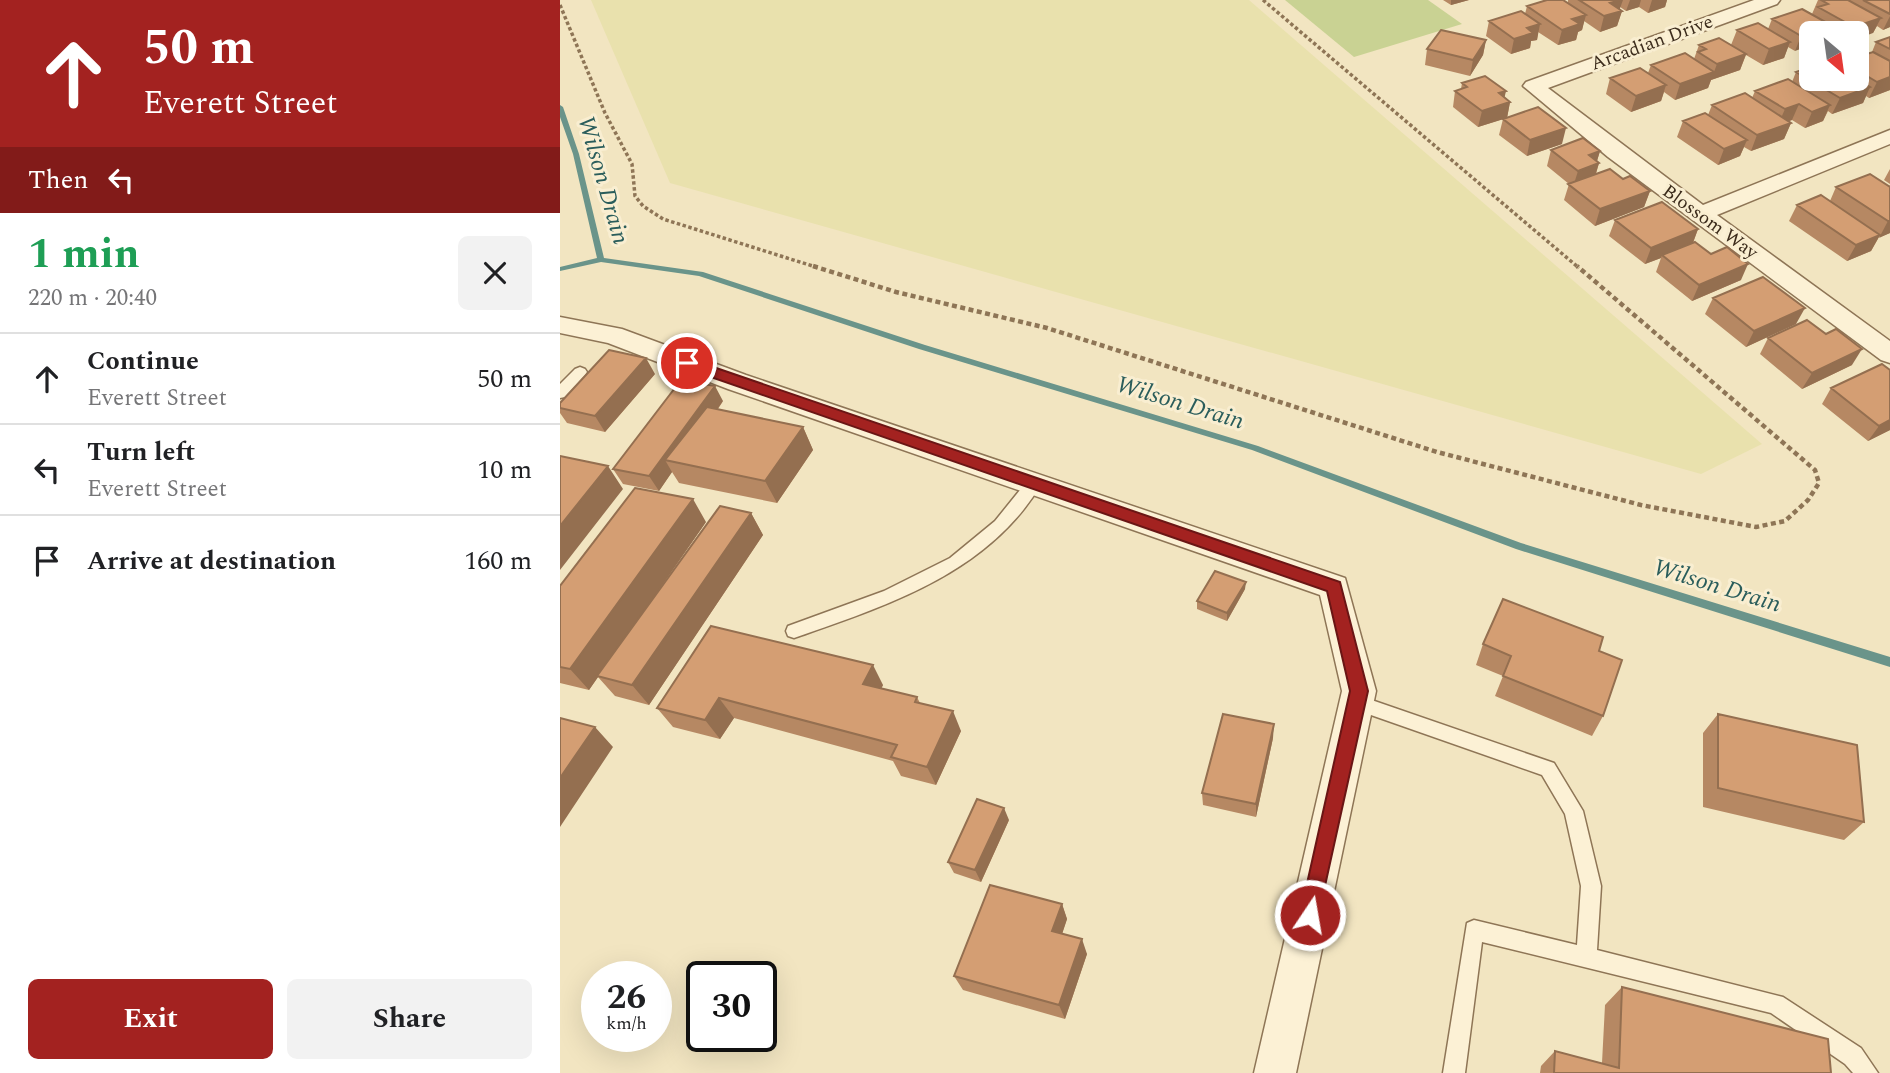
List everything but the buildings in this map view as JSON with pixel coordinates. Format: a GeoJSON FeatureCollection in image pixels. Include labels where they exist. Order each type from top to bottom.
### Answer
{"type":"FeatureCollection","features":[{"type":"Feature","properties":{"kind":"street","name":"Arcadian Drive"},"geometry":{"type":"LineString","coordinates":[[1533,86],[1771,0]]}},
{"type":"Feature","properties":{"kind":"street","name":"Blossom Way"},"geometry":{"type":"LineString","coordinates":[[1533,86],[1700,214],[1890,354]]}},
{"type":"Feature","properties":{"kind":"street"},"geometry":{"type":"LineString","coordinates":[[1700,214],[1890,136]]}},
{"type":"Feature","properties":{"kind":"street"},"geometry":{"type":"LineString","coordinates":[[560,325],[612,335],[737,382],[1334,587],[1359,691],[1275,1073]]}},
{"type":"Feature","properties":{"kind":"lane"},"geometry":{"type":"LineString","coordinates":[[560,393],[580,372]]}},
{"type":"Feature","properties":{"kind":"lane"},"geometry":{"type":"LineString","coordinates":[[794,631],[890,596],[956,563],[1001,525],[1033,484]]}},
{"type":"Feature","properties":{"kind":"lane"},"geometry":{"type":"LineString","coordinates":[[1357,703],[1548,769],[1574,811],[1591,886],[1586,958]]}},
{"type":"Feature","properties":{"kind":"lane"},"geometry":{"type":"LineString","coordinates":[[1454,1073],[1474,930],[1776,1004],[1853,1056],[1867,1073]]}},
{"type":"Feature","properties":{"kind":"path"},"geometry":{"type":"LineString","coordinates":[[560,5],[605,113],[632,164],[635,196],[643,206],[663,219],[896,292],[1047,328],[1437,452],[1641,505],[1756,527],[1785,521],[1808,500],[1819,483],[1815,470],[1795,451],[1263,0]]}},
{"type":"Feature","properties":{"kind":"shaded area"},"geometry":{"type":"Polygon","coordinates":[[[591,0],[1249,0],[1762,444],[1701,474],[670,183],[591,0]]]}},
{"type":"Feature","properties":{"kind":"green space"},"geometry":{"type":"Polygon","coordinates":[[[1285,0],[1428,0],[1462,24],[1354,57],[1285,0]]]}},
{"type":"Feature","properties":{"kind":"waterway","name":"Wilson Drain"},"geometry":{"type":"LineString","coordinates":[[560,107],[576,154],[601,260]]}},
{"type":"Feature","properties":{"kind":"waterway"},"geometry":{"type":"LineString","coordinates":[[560,269],[601,260]]}},
{"type":"Feature","properties":{"kind":"waterway","name":"Wilson Drain"},"geometry":{"type":"LineString","coordinates":[[601,260],[700,274],[922,347],[1255,448],[1519,546],[1890,662]]}},
{"type":"Feature","properties":{"kind":"route"},"geometry":{"type":"LineString","coordinates":[[687,363],[1334,587],[1359,691],[1310,915]]}}]}
